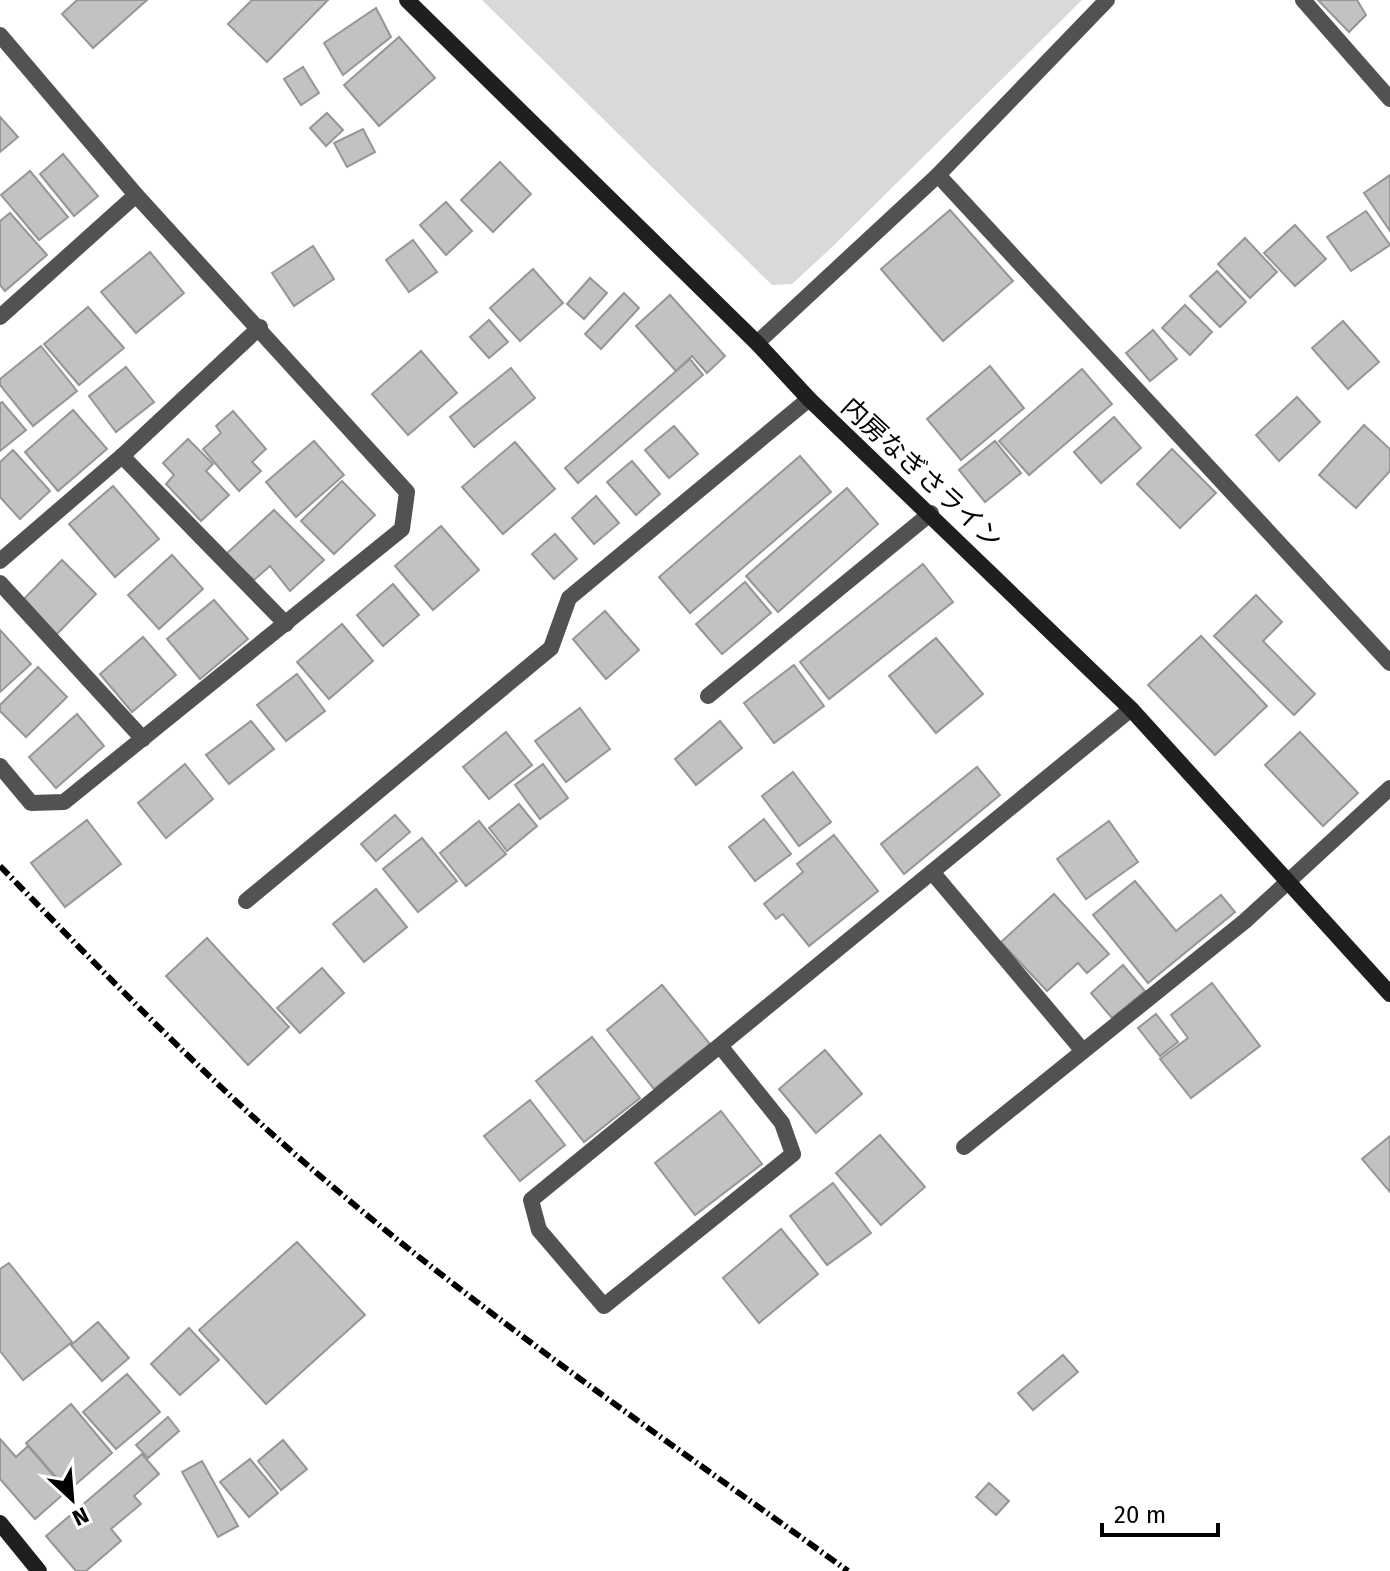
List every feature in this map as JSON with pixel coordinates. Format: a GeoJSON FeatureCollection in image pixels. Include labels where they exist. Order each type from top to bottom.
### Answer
{"type":"FeatureCollection","features":[{"type":"Feature","properties":{"kind":"street","name":"内房なぎさライン"},"geometry":{"type":"LineString","coordinates":[[407,0],[757,343],[809,399],[931,513],[1131,709],[1390,994]]}},
{"type":"Feature","properties":{"kind":"street"},"geometry":{"type":"LineString","coordinates":[[757,343],[938,175],[1107,0]]}},
{"type":"Feature","properties":{"kind":"street"},"geometry":{"type":"LineString","coordinates":[[1303,0],[1390,99]]}},
{"type":"Feature","properties":{"kind":"street"},"geometry":{"type":"LineString","coordinates":[[0,35],[136,195],[260,327],[407,492],[402,529],[64,802],[31,803],[0,766]]}},
{"type":"Feature","properties":{"kind":"street"},"geometry":{"type":"LineString","coordinates":[[938,175],[1390,663]]}},
{"type":"Feature","properties":{"kind":"street"},"geometry":{"type":"LineString","coordinates":[[0,317],[136,195]]}},
{"type":"Feature","properties":{"kind":"street"},"geometry":{"type":"LineString","coordinates":[[0,561],[122,456],[260,327]]}},
{"type":"Feature","properties":{"kind":"street"},"geometry":{"type":"LineString","coordinates":[[246,901],[551,648],[569,598],[809,399]]}},
{"type":"Feature","properties":{"kind":"street"},"geometry":{"type":"LineString","coordinates":[[122,456],[286,624]]}},
{"type":"Feature","properties":{"kind":"street"},"geometry":{"type":"LineString","coordinates":[[708,696],[931,513]]}},
{"type":"Feature","properties":{"kind":"street"},"geometry":{"type":"LineString","coordinates":[[0,583],[143,739]]}},
{"type":"Feature","properties":{"kind":"street"},"geometry":{"type":"LineString","coordinates":[[721,1047],[782,1123],[793,1154],[604,1306],[539,1230],[531,1200],[1131,709]]}},
{"type":"Feature","properties":{"kind":"street"},"geometry":{"type":"LineString","coordinates":[[964,1147],[1245,921],[1390,788]]}},
{"type":"Feature","properties":{"kind":"street"},"geometry":{"type":"LineString","coordinates":[[932,872],[1083,1051]]}},
{"type":"Feature","properties":{"kind":"street"},"geometry":{"type":"LineString","coordinates":[[0,1523],[39,1571]]}},
{"type":"Feature","properties":{"kind":"shaded area"},"geometry":{"type":"Polygon","coordinates":[[[482,0],[1082,0],[828,251],[792,284],[772,285],[482,0]]]}},
{"type":"Feature","properties":{"kind":"building"},"geometry":{"type":"Polygon","coordinates":[[[77,0],[147,0],[93,48],[62,14],[77,0]]]}},
{"type":"Feature","properties":{"kind":"building"},"geometry":{"type":"Polygon","coordinates":[[[252,0],[328,0],[267,62],[228,24],[252,0]]]}},
{"type":"Feature","properties":{"kind":"building"},"geometry":{"type":"Polygon","coordinates":[[[1318,0],[1357,0],[1366,15],[1349,32],[1318,0]]]}},
{"type":"Feature","properties":{"kind":"building"},"geometry":{"type":"Polygon","coordinates":[[[376,8],[391,37],[343,75],[324,43],[376,8]]]}},
{"type":"Feature","properties":{"kind":"building"},"geometry":{"type":"Polygon","coordinates":[[[399,37],[435,78],[379,126],[344,85],[399,37]]]}},
{"type":"Feature","properties":{"kind":"building"},"geometry":{"type":"Polygon","coordinates":[[[303,67],[319,93],[301,105],[284,79],[303,67]]]}},
{"type":"Feature","properties":{"kind":"building"},"geometry":{"type":"Polygon","coordinates":[[[327,113],[343,130],[326,146],[310,128],[327,113]]]}},
{"type":"Feature","properties":{"kind":"building"},"geometry":{"type":"Polygon","coordinates":[[[0,117],[18,137],[0,152],[0,117]]]}},
{"type":"Feature","properties":{"kind":"building"},"geometry":{"type":"Polygon","coordinates":[[[363,129],[375,152],[347,167],[334,143],[363,129]]]}},
{"type":"Feature","properties":{"kind":"building"},"geometry":{"type":"Polygon","coordinates":[[[63,154],[98,196],[74,216],[40,174],[63,154]]]}},
{"type":"Feature","properties":{"kind":"building"},"geometry":{"type":"Polygon","coordinates":[[[500,162],[531,194],[493,232],[461,200],[500,162]]]}},
{"type":"Feature","properties":{"kind":"building"},"geometry":{"type":"Polygon","coordinates":[[[30,171],[68,217],[39,240],[1,195],[30,171]]]}},
{"type":"Feature","properties":{"kind":"building"},"geometry":{"type":"Polygon","coordinates":[[[1390,175],[1390,231],[1364,193],[1390,175]]]}},
{"type":"Feature","properties":{"kind":"building"},"geometry":{"type":"Polygon","coordinates":[[[446,202],[472,231],[446,255],[420,225],[446,202]]]}},
{"type":"Feature","properties":{"kind":"building"},"geometry":{"type":"Polygon","coordinates":[[[950,210],[1013,281],[943,341],[881,269],[950,210]]]}},
{"type":"Feature","properties":{"kind":"building"},"geometry":{"type":"Polygon","coordinates":[[[1366,211],[1390,245],[1351,271],[1327,237],[1366,211]]]}},
{"type":"Feature","properties":{"kind":"building"},"geometry":{"type":"Polygon","coordinates":[[[10,213],[47,255],[5,291],[0,285],[0,221],[10,213]]]}},
{"type":"Feature","properties":{"kind":"building"},"geometry":{"type":"Polygon","coordinates":[[[1295,225],[1326,259],[1295,286],[1264,253],[1295,225]]]}},
{"type":"Feature","properties":{"kind":"building"},"geometry":{"type":"Polygon","coordinates":[[[1245,238],[1277,272],[1250,298],[1218,264],[1245,238]]]}},
{"type":"Feature","properties":{"kind":"building"},"geometry":{"type":"Polygon","coordinates":[[[413,240],[437,272],[409,292],[386,260],[413,240]]]}},
{"type":"Feature","properties":{"kind":"building"},"geometry":{"type":"Polygon","coordinates":[[[313,246],[334,279],[294,306],[272,273],[313,246]]]}},
{"type":"Feature","properties":{"kind":"building"},"geometry":{"type":"Polygon","coordinates":[[[150,252],[184,293],[136,333],[101,292],[150,252]]]}},
{"type":"Feature","properties":{"kind":"building"},"geometry":{"type":"Polygon","coordinates":[[[533,269],[563,303],[520,341],[490,308],[533,269]]]}},
{"type":"Feature","properties":{"kind":"building"},"geometry":{"type":"Polygon","coordinates":[[[1217,271],[1246,302],[1220,327],[1190,296],[1217,271]]]}},
{"type":"Feature","properties":{"kind":"building"},"geometry":{"type":"Polygon","coordinates":[[[590,278],[607,293],[584,319],[567,304],[590,278]]]}},
{"type":"Feature","properties":{"kind":"building"},"geometry":{"type":"Polygon","coordinates":[[[624,293],[639,308],[601,349],[585,334],[624,293]]]}},
{"type":"Feature","properties":{"kind":"building"},"geometry":{"type":"Polygon","coordinates":[[[670,295],[725,356],[707,373],[692,356],[676,371],[636,326],[670,295]]]}},
{"type":"Feature","properties":{"kind":"building"},"geometry":{"type":"Polygon","coordinates":[[[1185,305],[1212,332],[1190,355],[1162,328],[1185,305]]]}},
{"type":"Feature","properties":{"kind":"building"},"geometry":{"type":"Polygon","coordinates":[[[88,307],[124,348],[79,385],[44,344],[88,307]]]}},
{"type":"Feature","properties":{"kind":"building"},"geometry":{"type":"Polygon","coordinates":[[[489,320],[508,342],[489,358],[470,337],[489,320]]]}},
{"type":"Feature","properties":{"kind":"building"},"geometry":{"type":"Polygon","coordinates":[[[1343,321],[1379,362],[1348,389],[1312,348],[1343,321]]]}},
{"type":"Feature","properties":{"kind":"building"},"geometry":{"type":"Polygon","coordinates":[[[1153,330],[1177,359],[1150,381],[1126,353],[1153,330]]]}},
{"type":"Feature","properties":{"kind":"building"},"geometry":{"type":"Polygon","coordinates":[[[41,346],[77,391],[33,426],[0,385],[0,379],[41,346]]]}},
{"type":"Feature","properties":{"kind":"building"},"geometry":{"type":"Polygon","coordinates":[[[421,351],[457,393],[408,435],[372,394],[421,351]]]}},
{"type":"Feature","properties":{"kind":"building"},"geometry":{"type":"Polygon","coordinates":[[[690,359],[703,375],[578,483],[565,468],[690,359]]]}},
{"type":"Feature","properties":{"kind":"building"},"geometry":{"type":"Polygon","coordinates":[[[990,366],[1024,408],[961,460],[927,419],[990,366]]]}},
{"type":"Feature","properties":{"kind":"building"},"geometry":{"type":"Polygon","coordinates":[[[126,367],[154,402],[116,432],[89,396],[126,367]]]}},
{"type":"Feature","properties":{"kind":"building"},"geometry":{"type":"Polygon","coordinates":[[[511,368],[535,398],[474,447],[450,417],[511,368]]]}},
{"type":"Feature","properties":{"kind":"building"},"geometry":{"type":"Polygon","coordinates":[[[1082,369],[1112,404],[1029,475],[999,441],[1082,369]]]}},
{"type":"Feature","properties":{"kind":"building"},"geometry":{"type":"Polygon","coordinates":[[[1297,397],[1320,422],[1279,461],[1256,435],[1297,397]]]}},
{"type":"Feature","properties":{"kind":"building"},"geometry":{"type":"Polygon","coordinates":[[[0,403],[26,430],[0,451],[0,403]]]}},
{"type":"Feature","properties":{"kind":"building"},"geometry":{"type":"Polygon","coordinates":[[[73,410],[107,449],[58,491],[25,452],[73,410]]]}},
{"type":"Feature","properties":{"kind":"building"},"geometry":{"type":"Polygon","coordinates":[[[233,411],[266,449],[252,462],[261,471],[239,491],[203,449],[221,433],[216,426],[233,411]]]}},
{"type":"Feature","properties":{"kind":"building"},"geometry":{"type":"Polygon","coordinates":[[[1114,417],[1141,448],[1101,483],[1074,452],[1114,417]]]}},
{"type":"Feature","properties":{"kind":"building"},"geometry":{"type":"Polygon","coordinates":[[[1364,425],[1390,449],[1390,471],[1356,508],[1319,475],[1364,425]]]}},
{"type":"Feature","properties":{"kind":"building"},"geometry":{"type":"Polygon","coordinates":[[[674,426],[698,454],[669,478],[645,450],[674,426]]]}},
{"type":"Feature","properties":{"kind":"building"},"geometry":{"type":"Polygon","coordinates":[[[188,439],[213,464],[206,471],[229,495],[201,521],[166,484],[174,475],[163,463],[188,439]]]}},
{"type":"Feature","properties":{"kind":"building"},"geometry":{"type":"Polygon","coordinates":[[[314,441],[344,475],[296,517],[266,482],[314,441]]]}},
{"type":"Feature","properties":{"kind":"building"},"geometry":{"type":"Polygon","coordinates":[[[995,441],[1021,473],[985,502],[959,470],[995,441]]]}},
{"type":"Feature","properties":{"kind":"building"},"geometry":{"type":"Polygon","coordinates":[[[515,442],[555,489],[503,534],[462,487],[515,442]]]}},
{"type":"Feature","properties":{"kind":"building"},"geometry":{"type":"Polygon","coordinates":[[[1172,449],[1216,493],[1180,528],[1137,484],[1172,449]]]}},
{"type":"Feature","properties":{"kind":"building"},"geometry":{"type":"Polygon","coordinates":[[[13,450],[50,491],[20,519],[0,497],[0,462],[13,450]]]}},
{"type":"Feature","properties":{"kind":"building"},"geometry":{"type":"Polygon","coordinates":[[[800,456],[831,492],[690,613],[659,577],[800,456]]]}},
{"type":"Feature","properties":{"kind":"building"},"geometry":{"type":"Polygon","coordinates":[[[632,461],[660,494],[636,515],[607,482],[632,461]]]}},
{"type":"Feature","properties":{"kind":"building"},"geometry":{"type":"Polygon","coordinates":[[[342,481],[375,515],[334,554],[301,521],[342,481]]]}},
{"type":"Feature","properties":{"kind":"building"},"geometry":{"type":"Polygon","coordinates":[[[113,486],[159,539],[115,577],[69,524],[113,486]]]}},
{"type":"Feature","properties":{"kind":"building"},"geometry":{"type":"Polygon","coordinates":[[[847,488],[878,524],[778,612],[746,576],[847,488]]]}},
{"type":"Feature","properties":{"kind":"building"},"geometry":{"type":"Polygon","coordinates":[[[596,496],[619,523],[594,544],[572,518],[596,496]]]}},
{"type":"Feature","properties":{"kind":"building"},"geometry":{"type":"Polygon","coordinates":[[[274,510],[324,560],[290,591],[270,566],[254,580],[226,554],[274,510]]]}},
{"type":"Feature","properties":{"kind":"building"},"geometry":{"type":"Polygon","coordinates":[[[441,526],[479,570],[433,610],[395,566],[441,526]]]}},
{"type":"Feature","properties":{"kind":"building"},"geometry":{"type":"Polygon","coordinates":[[[555,534],[577,559],[554,579],[532,554],[555,534]]]}},
{"type":"Feature","properties":{"kind":"building"},"geometry":{"type":"Polygon","coordinates":[[[172,555],[203,589],[159,629],[128,595],[172,555]]]}},
{"type":"Feature","properties":{"kind":"building"},"geometry":{"type":"Polygon","coordinates":[[[62,560],[96,594],[54,637],[20,603],[62,560]]]}},
{"type":"Feature","properties":{"kind":"building"},"geometry":{"type":"Polygon","coordinates":[[[923,564],[953,602],[829,699],[800,662],[923,564]]]}},
{"type":"Feature","properties":{"kind":"building"},"geometry":{"type":"Polygon","coordinates":[[[745,582],[771,613],[722,654],[696,624],[745,582]]]}},
{"type":"Feature","properties":{"kind":"building"},"geometry":{"type":"Polygon","coordinates":[[[393,584],[419,615],[383,646],[357,615],[393,584]]]}},
{"type":"Feature","properties":{"kind":"building"},"geometry":{"type":"Polygon","coordinates":[[[1256,595],[1282,622],[1263,641],[1315,694],[1294,715],[1214,636],[1256,595]]]}},
{"type":"Feature","properties":{"kind":"building"},"geometry":{"type":"Polygon","coordinates":[[[214,600],[248,639],[200,679],[167,639],[214,600]]]}},
{"type":"Feature","properties":{"kind":"building"},"geometry":{"type":"Polygon","coordinates":[[[605,611],[639,650],[606,679],[573,639],[605,611]]]}},
{"type":"Feature","properties":{"kind":"building"},"geometry":{"type":"Polygon","coordinates":[[[342,624],[373,661],[329,699],[297,662],[342,624]]]}},
{"type":"Feature","properties":{"kind":"building"},"geometry":{"type":"Polygon","coordinates":[[[0,630],[31,664],[0,692],[0,630]]]}},
{"type":"Feature","properties":{"kind":"building"},"geometry":{"type":"Polygon","coordinates":[[[1201,636],[1267,706],[1215,755],[1148,685],[1201,636]]]}},
{"type":"Feature","properties":{"kind":"building"},"geometry":{"type":"Polygon","coordinates":[[[143,637],[176,675],[132,712],[100,674],[143,637]]]}},
{"type":"Feature","properties":{"kind":"building"},"geometry":{"type":"Polygon","coordinates":[[[936,638],[983,694],[936,733],[889,676],[936,638]]]}},
{"type":"Feature","properties":{"kind":"building"},"geometry":{"type":"Polygon","coordinates":[[[794,665],[824,706],[774,743],[744,703],[794,665]]]}},
{"type":"Feature","properties":{"kind":"building"},"geometry":{"type":"Polygon","coordinates":[[[38,667],[67,697],[26,737],[0,711],[0,705],[38,667]]]}},
{"type":"Feature","properties":{"kind":"building"},"geometry":{"type":"Polygon","coordinates":[[[297,674],[325,711],[286,741],[257,705],[297,674]]]}},
{"type":"Feature","properties":{"kind":"building"},"geometry":{"type":"Polygon","coordinates":[[[580,708],[610,749],[566,782],[535,741],[580,708]]]}},
{"type":"Feature","properties":{"kind":"building"},"geometry":{"type":"Polygon","coordinates":[[[77,714],[104,746],[56,788],[29,757],[77,714]]]}},
{"type":"Feature","properties":{"kind":"building"},"geometry":{"type":"Polygon","coordinates":[[[251,721],[274,749],[229,784],[206,755],[251,721]]]}},
{"type":"Feature","properties":{"kind":"building"},"geometry":{"type":"Polygon","coordinates":[[[720,721],[742,748],[696,785],[675,759],[720,721]]]}},
{"type":"Feature","properties":{"kind":"building"},"geometry":{"type":"Polygon","coordinates":[[[506,732],[532,765],[489,799],[463,767],[506,732]]]}},
{"type":"Feature","properties":{"kind":"building"},"geometry":{"type":"Polygon","coordinates":[[[1300,732],[1358,793],[1323,826],[1265,765],[1300,732]]]}},
{"type":"Feature","properties":{"kind":"building"},"geometry":{"type":"Polygon","coordinates":[[[185,764],[213,799],[166,838],[138,803],[185,764]]]}},
{"type":"Feature","properties":{"kind":"building"},"geometry":{"type":"Polygon","coordinates":[[[543,764],[568,798],[540,819],[515,785],[543,764]]]}},
{"type":"Feature","properties":{"kind":"building"},"geometry":{"type":"Polygon","coordinates":[[[977,767],[1000,795],[904,874],[881,844],[977,767]]]}},
{"type":"Feature","properties":{"kind":"building"},"geometry":{"type":"Polygon","coordinates":[[[793,772],[831,822],[799,846],[762,796],[793,772]]]}},
{"type":"Feature","properties":{"kind":"building"},"geometry":{"type":"Polygon","coordinates":[[[519,804],[537,826],[507,851],[489,828],[519,804]]]}},
{"type":"Feature","properties":{"kind":"building"},"geometry":{"type":"Polygon","coordinates":[[[395,815],[410,832],[376,861],[361,844],[395,815]]]}},
{"type":"Feature","properties":{"kind":"building"},"geometry":{"type":"Polygon","coordinates":[[[764,819],[791,854],[755,881],[729,847],[764,819]]]}},
{"type":"Feature","properties":{"kind":"building"},"geometry":{"type":"Polygon","coordinates":[[[87,820],[121,864],[65,907],[31,863],[87,820]]]}},
{"type":"Feature","properties":{"kind":"building"},"geometry":{"type":"Polygon","coordinates":[[[479,821],[506,854],[466,886],[440,853],[479,821]]]}},
{"type":"Feature","properties":{"kind":"building"},"geometry":{"type":"Polygon","coordinates":[[[1109,821],[1138,862],[1086,899],[1057,859],[1109,821]]]}},
{"type":"Feature","properties":{"kind":"building"},"geometry":{"type":"Polygon","coordinates":[[[834,835],[878,891],[809,946],[783,914],[776,919],[764,904],[803,872],[797,864],[834,835]]]}},
{"type":"Feature","properties":{"kind":"building"},"geometry":{"type":"Polygon","coordinates":[[[422,838],[457,881],[418,912],[383,869],[422,838]]]}},
{"type":"Feature","properties":{"kind":"building"},"geometry":{"type":"Polygon","coordinates":[[[1135,881],[1176,931],[1221,895],[1235,912],[1148,983],[1093,915],[1135,881]]]}},
{"type":"Feature","properties":{"kind":"building"},"geometry":{"type":"Polygon","coordinates":[[[376,889],[407,927],[364,962],[333,924],[376,889]]]}},
{"type":"Feature","properties":{"kind":"building"},"geometry":{"type":"Polygon","coordinates":[[[1054,894],[1109,954],[1087,973],[1078,963],[1047,991],[1001,942],[1054,894]]]}},
{"type":"Feature","properties":{"kind":"building"},"geometry":{"type":"Polygon","coordinates":[[[207,938],[289,1027],[248,1065],[166,976],[207,938]]]}},
{"type":"Feature","properties":{"kind":"building"},"geometry":{"type":"Polygon","coordinates":[[[1123,965],[1145,991],[1112,1018],[1091,993],[1123,965]]]}},
{"type":"Feature","properties":{"kind":"building"},"geometry":{"type":"Polygon","coordinates":[[[322,968],[344,993],[300,1033],[277,1008],[322,968]]]}},
{"type":"Feature","properties":{"kind":"building"},"geometry":{"type":"Polygon","coordinates":[[[1212,983],[1260,1046],[1191,1098],[1160,1059],[1188,1038],[1171,1015],[1212,983]]]}},
{"type":"Feature","properties":{"kind":"building"},"geometry":{"type":"Polygon","coordinates":[[[662,985],[710,1044],[654,1089],[607,1030],[662,985]]]}},
{"type":"Feature","properties":{"kind":"building"},"geometry":{"type":"Polygon","coordinates":[[[1156,1014],[1178,1042],[1160,1056],[1138,1028],[1156,1014]]]}},
{"type":"Feature","properties":{"kind":"building"},"geometry":{"type":"Polygon","coordinates":[[[592,1037],[640,1098],[584,1142],[536,1081],[592,1037]]]}},
{"type":"Feature","properties":{"kind":"building"},"geometry":{"type":"Polygon","coordinates":[[[825,1050],[862,1094],[816,1133],[779,1089],[825,1050]]]}},
{"type":"Feature","properties":{"kind":"building"},"geometry":{"type":"Polygon","coordinates":[[[530,1100],[565,1145],[520,1181],[484,1136],[530,1100]]]}},
{"type":"Feature","properties":{"kind":"building"},"geometry":{"type":"Polygon","coordinates":[[[721,1111],[762,1164],[695,1215],[655,1163],[721,1111]]]}},
{"type":"Feature","properties":{"kind":"building"},"geometry":{"type":"Polygon","coordinates":[[[880,1135],[925,1187],[881,1225],[836,1173],[880,1135]]]}},
{"type":"Feature","properties":{"kind":"building"},"geometry":{"type":"Polygon","coordinates":[[[1390,1136],[1390,1192],[1362,1159],[1390,1136]]]}},
{"type":"Feature","properties":{"kind":"building"},"geometry":{"type":"Polygon","coordinates":[[[833,1183],[871,1233],[827,1265],[790,1216],[833,1183]]]}},
{"type":"Feature","properties":{"kind":"building"},"geometry":{"type":"Polygon","coordinates":[[[781,1229],[818,1274],[759,1323],[723,1278],[781,1229]]]}},
{"type":"Feature","properties":{"kind":"building"},"geometry":{"type":"Polygon","coordinates":[[[297,1242],[365,1315],[266,1404],[199,1330],[297,1242]]]}},
{"type":"Feature","properties":{"kind":"building"},"geometry":{"type":"Polygon","coordinates":[[[9,1263],[72,1342],[23,1380],[0,1351],[0,1269],[9,1263]]]}},
{"type":"Feature","properties":{"kind":"building"},"geometry":{"type":"Polygon","coordinates":[[[98,1322],[129,1358],[102,1381],[71,1345],[98,1322]]]}},
{"type":"Feature","properties":{"kind":"building"},"geometry":{"type":"Polygon","coordinates":[[[189,1328],[219,1360],[180,1395],[151,1364],[189,1328]]]}},
{"type":"Feature","properties":{"kind":"building"},"geometry":{"type":"Polygon","coordinates":[[[1063,1355],[1078,1372],[1033,1410],[1018,1393],[1063,1355]]]}},
{"type":"Feature","properties":{"kind":"building"},"geometry":{"type":"Polygon","coordinates":[[[127,1374],[160,1412],[116,1449],[83,1412],[127,1374]]]}},
{"type":"Feature","properties":{"kind":"building"},"geometry":{"type":"Polygon","coordinates":[[[71,1404],[112,1453],[68,1491],[26,1443],[71,1404]]]}},
{"type":"Feature","properties":{"kind":"building"},"geometry":{"type":"Polygon","coordinates":[[[168,1417],[179,1431],[148,1458],[136,1445],[168,1417]]]}},
{"type":"Feature","properties":{"kind":"building"},"geometry":{"type":"Polygon","coordinates":[[[0,1439],[16,1457],[28,1446],[67,1491],[35,1519],[0,1479],[0,1439]]]}},
{"type":"Feature","properties":{"kind":"building"},"geometry":{"type":"Polygon","coordinates":[[[283,1440],[307,1469],[281,1490],[258,1461],[283,1440]]]}},
{"type":"Feature","properties":{"kind":"building"},"geometry":{"type":"Polygon","coordinates":[[[142,1454],[159,1474],[134,1496],[141,1504],[111,1529],[121,1541],[86,1571],[76,1571],[46,1536],[142,1454]]]}},
{"type":"Feature","properties":{"kind":"building"},"geometry":{"type":"Polygon","coordinates":[[[250,1459],[278,1493],[249,1517],[220,1482],[250,1459]]]}},
{"type":"Feature","properties":{"kind":"building"},"geometry":{"type":"Polygon","coordinates":[[[202,1461],[238,1526],[218,1537],[182,1472],[202,1461]]]}},
{"type":"Feature","properties":{"kind":"building"},"geometry":{"type":"Polygon","coordinates":[[[989,1483],[1009,1501],[996,1515],[976,1497],[989,1483]]]}},
{"type":"Feature","properties":{"kind":"railway"},"geometry":{"type":"LineString","coordinates":[[0,866],[200,1067],[326,1181],[517,1332],[848,1571]]}}]}
